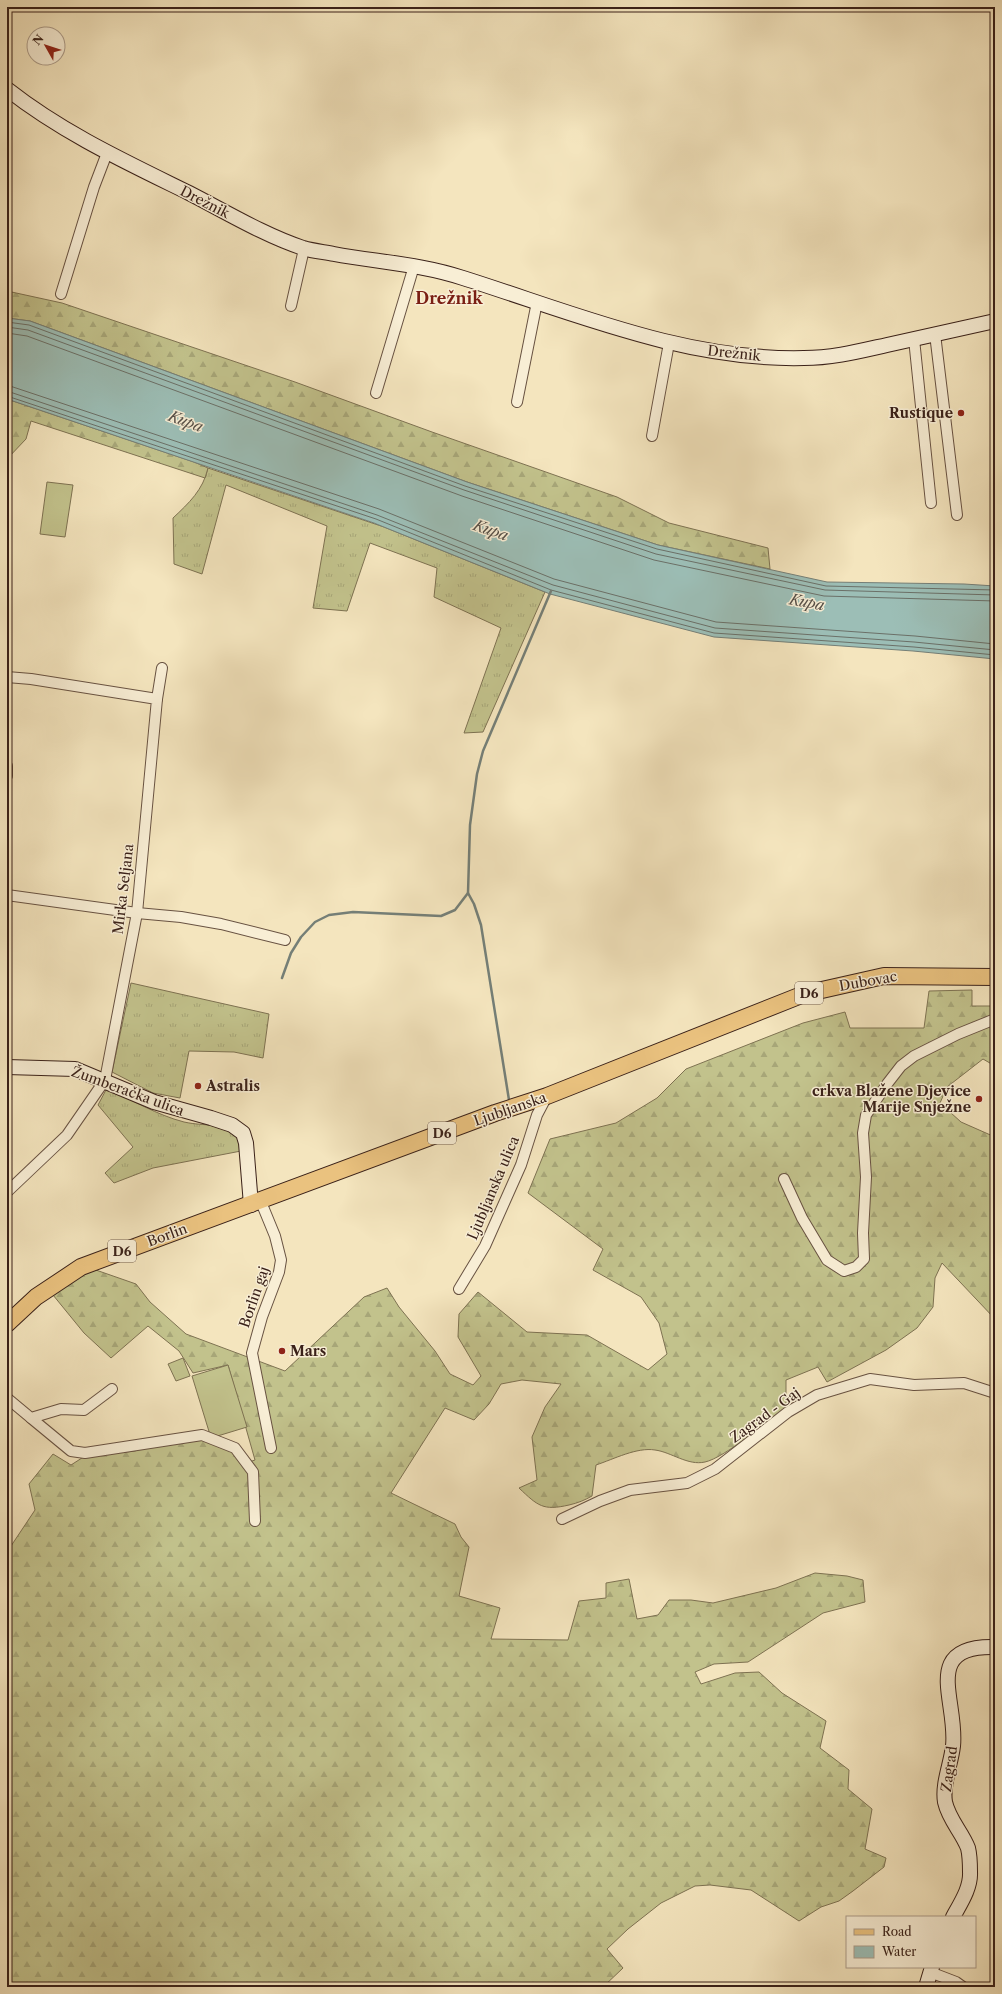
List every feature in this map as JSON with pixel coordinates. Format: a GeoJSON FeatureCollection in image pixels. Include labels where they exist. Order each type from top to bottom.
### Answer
{"type":"FeatureCollection","features":[{"type":"Feature","properties":{"kind":"main road","name":"Dubovac"},"geometry":{"type":"LineString","coordinates":[[634,1062],[782,1002],[848,983],[884,976],[898,975],[995,977]]}},
{"type":"Feature","properties":{"kind":"main road","name":"Ljubljanska"},"geometry":{"type":"LineString","coordinates":[[256,1203],[495,1113],[547,1096],[634,1062]]}},
{"type":"Feature","properties":{"kind":"main road","name":"Borlin"},"geometry":{"type":"LineString","coordinates":[[7,1324],[36,1297],[81,1267],[256,1203]]}},
{"type":"Feature","properties":{"kind":"street","name":"Drežnik"},"geometry":{"type":"LineString","coordinates":[[7,89],[63,128],[108,153],[231,215],[304,249],[414,266],[460,277],[669,343],[708,351],[803,358],[832,357],[995,321]]}},
{"type":"Feature","properties":{"kind":"street"},"geometry":{"type":"LineString","coordinates":[[60,294],[94,187],[108,153]]}},
{"type":"Feature","properties":{"kind":"street"},"geometry":{"type":"LineString","coordinates":[[292,306],[304,249]]}},
{"type":"Feature","properties":{"kind":"street"},"geometry":{"type":"LineString","coordinates":[[376,393],[414,266]]}},
{"type":"Feature","properties":{"kind":"street"},"geometry":{"type":"LineString","coordinates":[[517,402],[537,302]]}},
{"type":"Feature","properties":{"kind":"street"},"geometry":{"type":"LineString","coordinates":[[935,334],[957,515]]}},
{"type":"Feature","properties":{"kind":"street"},"geometry":{"type":"LineString","coordinates":[[914,339],[931,503]]}},
{"type":"Feature","properties":{"kind":"street"},"geometry":{"type":"LineString","coordinates":[[652,436],[669,343]]}},
{"type":"Feature","properties":{"kind":"street","name":"Mirka Seljana"},"geometry":{"type":"LineString","coordinates":[[105,1080],[137,913],[157,699],[162,668]]}},
{"type":"Feature","properties":{"kind":"street"},"geometry":{"type":"LineString","coordinates":[[7,677],[31,679],[157,699]]}},
{"type":"Feature","properties":{"kind":"street"},"geometry":{"type":"LineString","coordinates":[[7,766],[7,776]]}},
{"type":"Feature","properties":{"kind":"street"},"geometry":{"type":"LineString","coordinates":[[7,895],[137,913],[181,917],[221,924],[285,940]]}},
{"type":"Feature","properties":{"kind":"street"},"geometry":{"type":"LineString","coordinates":[[784,1179],[802,1218],[827,1260],[844,1271],[856,1268],[864,1259],[863,1233],[866,1177],[863,1133],[866,1116],[886,1084],[901,1066],[914,1056],[958,1034],[995,1019]]}},
{"type":"Feature","properties":{"kind":"street","name":"Žumberačka ulica"},"geometry":{"type":"LineString","coordinates":[[7,1067],[75,1069],[105,1080],[154,1102],[232,1125],[243,1133],[256,1203]]}},
{"type":"Feature","properties":{"kind":"street"},"geometry":{"type":"LineString","coordinates":[[7,1192],[67,1135],[105,1080]]}},
{"type":"Feature","properties":{"kind":"street","name":"Ljubljanska ulica"},"geometry":{"type":"LineString","coordinates":[[459,1290],[485,1246],[521,1165],[537,1115],[547,1096]]}},
{"type":"Feature","properties":{"kind":"street","name":"Borlin gaj"},"geometry":{"type":"LineString","coordinates":[[256,1203],[275,1236],[281,1260],[279,1272],[254,1340],[252,1353],[271,1448]]}},
{"type":"Feature","properties":{"kind":"street","name":"Zagrad - Gaj"},"geometry":{"type":"LineString","coordinates":[[562,1519],[600,1501],[630,1490],[687,1483],[715,1469],[788,1412],[817,1395],[870,1379],[914,1385],[964,1384],[995,1393]]}},
{"type":"Feature","properties":{"kind":"street"},"geometry":{"type":"LineString","coordinates":[[31,1418],[61,1409],[84,1410],[112,1389]]}},
{"type":"Feature","properties":{"kind":"street"},"geometry":{"type":"LineString","coordinates":[[7,1398],[71,1451],[85,1453],[202,1435],[235,1448],[253,1472],[255,1522]]}},
{"type":"Feature","properties":{"kind":"street","name":"Zagrad"},"geometry":{"type":"LineString","coordinates":[[953,1916],[969,1884],[970,1867],[968,1848],[954,1825],[945,1802],[944,1791],[953,1745],[953,1726],[946,1678],[949,1668],[955,1658],[966,1649],[995,1647]]}},
{"type":"Feature","properties":{"kind":"street"},"geometry":{"type":"LineString","coordinates":[[926,1987],[931,1970],[963,1987]]}},
{"type":"Feature","properties":{"kind":"green space"},"geometry":{"type":"Polygon","coordinates":[[[7,291],[62,303],[295,382],[617,497],[669,523],[768,548],[770,569],[658,545],[467,482],[30,321],[7,318],[7,291]]]}},
{"type":"Feature","properties":{"kind":"green space"},"geometry":{"type":"Polygon","coordinates":[[[7,399],[194,462],[208,468],[205,478],[31,421],[26,439],[7,459],[10,424],[7,423],[7,399]]]}},
{"type":"Feature","properties":{"kind":"green space"},"geometry":{"type":"Polygon","coordinates":[[[208,468],[384,527],[545,592],[483,732],[464,733],[501,628],[434,597],[437,568],[370,543],[347,611],[313,608],[327,526],[226,485],[202,574],[174,564],[173,518],[195,496],[203,483],[208,468]]]}},
{"type":"Feature","properties":{"kind":"green space"},"geometry":{"type":"Polygon","coordinates":[[[47,482],[73,485],[65,537],[40,534],[47,482]]]}},
{"type":"Feature","properties":{"kind":"green space"},"geometry":{"type":"Polygon","coordinates":[[[131,983],[269,1014],[263,1058],[234,1052],[189,1051],[180,1098],[153,1093],[112,1072],[131,983]]]}},
{"type":"Feature","properties":{"kind":"green space"},"geometry":{"type":"Polygon","coordinates":[[[972,990],[972,1006],[995,1006],[995,1066],[983,1059],[947,1087],[940,1103],[961,1122],[995,1137],[995,1319],[942,1263],[935,1278],[933,1307],[917,1328],[886,1350],[827,1382],[818,1367],[786,1380],[786,1408],[734,1447],[713,1459],[699,1463],[692,1462],[655,1450],[641,1450],[626,1454],[596,1465],[592,1496],[560,1507],[541,1506],[519,1488],[537,1480],[532,1437],[545,1407],[561,1384],[522,1380],[501,1384],[489,1404],[474,1420],[445,1408],[391,1493],[455,1524],[461,1537],[469,1547],[459,1596],[500,1608],[491,1639],[568,1640],[579,1601],[606,1598],[606,1583],[629,1579],[637,1619],[658,1615],[669,1600],[691,1600],[713,1603],[776,1588],[815,1573],[847,1576],[863,1580],[865,1602],[823,1613],[748,1662],[714,1664],[695,1672],[701,1684],[735,1673],[759,1672],[782,1693],[826,1721],[820,1748],[849,1770],[848,1789],[872,1809],[865,1849],[886,1858],[884,1867],[839,1901],[821,1907],[799,1921],[751,1890],[710,1885],[695,1886],[661,1903],[628,1929],[607,1949],[623,1968],[603,1987],[7,1987],[7,1548],[9,1549],[35,1510],[29,1484],[53,1454],[71,1465],[85,1456],[135,1451],[156,1442],[203,1438],[233,1448],[246,1463],[255,1460],[228,1365],[193,1373],[179,1351],[148,1326],[111,1358],[84,1333],[53,1295],[67,1283],[93,1269],[136,1284],[150,1302],[186,1334],[285,1371],[364,1297],[387,1288],[399,1307],[435,1351],[450,1374],[473,1385],[481,1376],[458,1337],[459,1314],[478,1292],[527,1332],[587,1335],[648,1370],[667,1354],[659,1323],[641,1297],[593,1270],[603,1249],[528,1193],[550,1139],[616,1123],[657,1098],[686,1069],[803,1023],[845,1012],[850,1028],[924,1028],[929,991],[972,990]]]}},
{"type":"Feature","properties":{"kind":"green space"},"geometry":{"type":"Polygon","coordinates":[[[107,1088],[174,1119],[226,1129],[240,1138],[241,1151],[153,1168],[114,1183],[105,1173],[133,1147],[98,1105],[107,1088]]]}},
{"type":"Feature","properties":{"kind":"green space"},"geometry":{"type":"Polygon","coordinates":[[[183,1358],[190,1376],[176,1381],[168,1364],[183,1358]]]}},
{"type":"Feature","properties":{"kind":"green space"},"geometry":{"type":"Polygon","coordinates":[[[228,1365],[247,1427],[211,1438],[192,1376],[228,1365]]]}},
{"type":"Feature","properties":{"kind":"water","name":"Kupa"},"geometry":{"type":"Polygon","coordinates":[[[7,318],[30,321],[467,482],[658,545],[827,582],[964,584],[995,586],[995,659],[913,651],[714,637],[550,594],[374,523],[7,399],[7,318]]]}},
{"type":"Feature","properties":{"kind":"waterway"},"geometry":{"type":"LineString","coordinates":[[282,978],[291,953],[301,937],[315,922],[329,915],[353,912],[441,916],[455,910],[468,893],[470,825],[477,774],[483,751],[551,591]]}},
{"type":"Feature","properties":{"kind":"waterway"},"geometry":{"type":"LineString","coordinates":[[468,893],[474,904],[481,925],[509,1100]]}},
{"type":"Feature","properties":{"kind":"place","name":"Rustique"},"geometry":{"type":"Point","coordinates":[961,413]}},
{"type":"Feature","properties":{"kind":"place","name":"Astralis"},"geometry":{"type":"Point","coordinates":[198,1086]}},
{"type":"Feature","properties":{"kind":"place","name":"crkva Blažene Djevice Marije Snježne"},"geometry":{"type":"Point","coordinates":[979,1099]}},
{"type":"Feature","properties":{"kind":"place","name":"Mars"},"geometry":{"type":"Point","coordinates":[282,1351]}},
{"type":"Feature","properties":{"kind":"district","name":"Drežnik"},"geometry":{"type":"Point","coordinates":[449,298]}}]}
